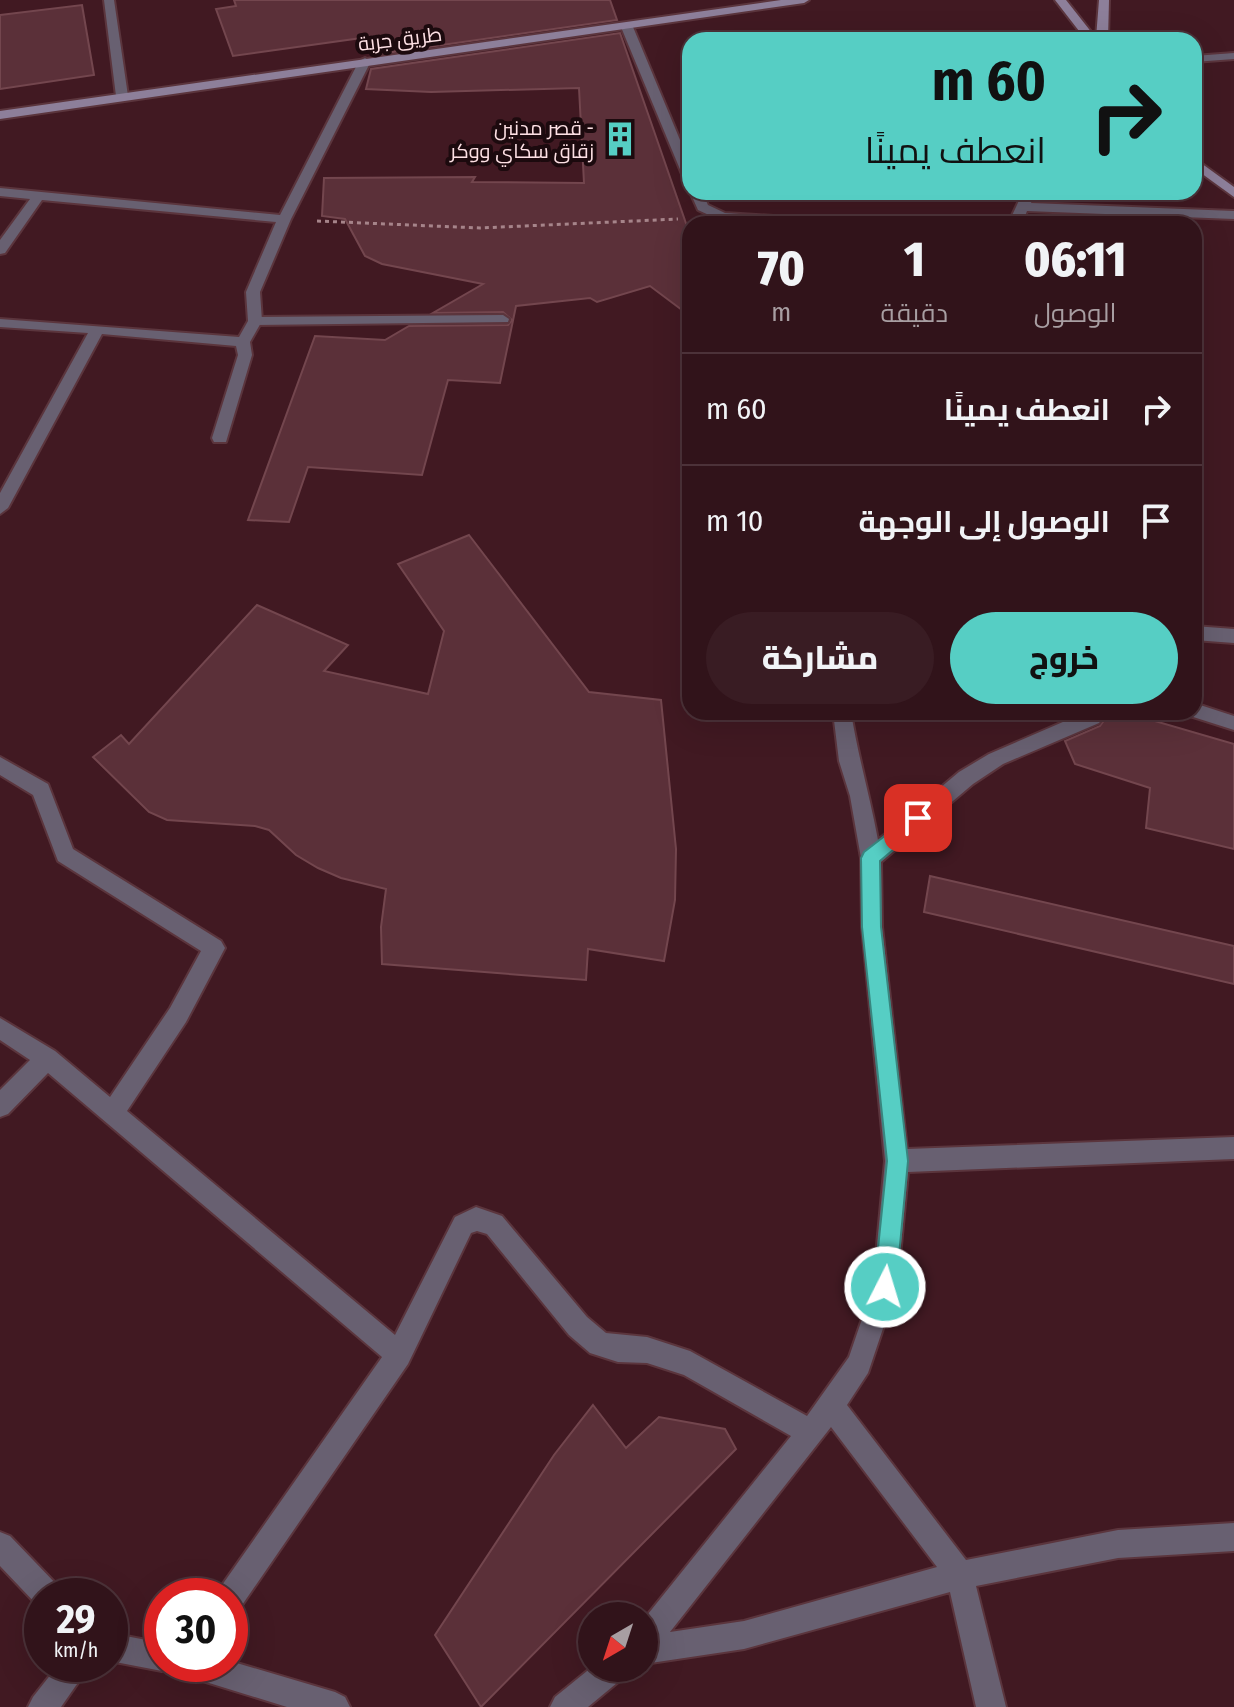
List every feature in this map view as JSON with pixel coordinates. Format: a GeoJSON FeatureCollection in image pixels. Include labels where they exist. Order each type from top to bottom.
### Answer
{"type":"FeatureCollection","features":[{"type":"Feature","properties":{"kind":"main road","name":"طريق جربة"},"geometry":{"type":"LineString","coordinates":[[0,115],[804,0]]}},
{"type":"Feature","properties":{"kind":"main road"},"geometry":{"type":"LineString","coordinates":[[1060,0],[1086,32]]}},
{"type":"Feature","properties":{"kind":"main road"},"geometry":{"type":"LineString","coordinates":[[1102,32],[1104,0]]}},
{"type":"Feature","properties":{"kind":"main road"},"geometry":{"type":"LineString","coordinates":[[1202,168],[1234,193]]}},
{"type":"Feature","properties":{"kind":"street"},"geometry":{"type":"LineString","coordinates":[[109,0],[122,96]]}},
{"type":"Feature","properties":{"kind":"street"},"geometry":{"type":"LineString","coordinates":[[627,27],[682,160]]}},
{"type":"Feature","properties":{"kind":"street"},"geometry":{"type":"LineString","coordinates":[[220,438],[245,355],[243,342],[255,321],[253,292],[284,219],[365,61]]}},
{"type":"Feature","properties":{"kind":"street"},"geometry":{"type":"LineString","coordinates":[[0,192],[284,219]]}},
{"type":"Feature","properties":{"kind":"street"},"geometry":{"type":"LineString","coordinates":[[0,250],[39,195]]}},
{"type":"Feature","properties":{"kind":"street"},"geometry":{"type":"LineString","coordinates":[[700,200],[711,213],[725,216]]}},
{"type":"Feature","properties":{"kind":"street"},"geometry":{"type":"LineString","coordinates":[[1018,216],[1025,200]]}},
{"type":"Feature","properties":{"kind":"street"},"geometry":{"type":"LineString","coordinates":[[1022,207],[1234,215]]}},
{"type":"Feature","properties":{"kind":"street"},"geometry":{"type":"LineString","coordinates":[[0,323],[243,342]]}},
{"type":"Feature","properties":{"kind":"street"},"geometry":{"type":"LineString","coordinates":[[0,508],[97,329]]}},
{"type":"Feature","properties":{"kind":"street"},"geometry":{"type":"LineString","coordinates":[[1202,634],[1234,636]]}},
{"type":"Feature","properties":{"kind":"street"},"geometry":{"type":"LineString","coordinates":[[1202,713],[1234,723]]}},
{"type":"Feature","properties":{"kind":"street"},"geometry":{"type":"LineString","coordinates":[[658,1624],[831,1406],[859,1364],[885,1287],[897,1161],[872,927],[871,858],[843,720]]}},
{"type":"Feature","properties":{"kind":"street"},"geometry":{"type":"LineString","coordinates":[[871,858],[966,778],[996,759],[1087,720]]}},
{"type":"Feature","properties":{"kind":"street"},"geometry":{"type":"LineString","coordinates":[[0,765],[41,790],[65,855],[214,948],[178,1015],[113,1113]]}},
{"type":"Feature","properties":{"kind":"street"},"geometry":{"type":"LineString","coordinates":[[0,1028],[47,1058],[399,1355]]}},
{"type":"Feature","properties":{"kind":"street"},"geometry":{"type":"LineString","coordinates":[[0,1106],[47,1058]]}},
{"type":"Feature","properties":{"kind":"street"},"geometry":{"type":"LineString","coordinates":[[897,1161],[1234,1148]]}},
{"type":"Feature","properties":{"kind":"street"},"geometry":{"type":"LineString","coordinates":[[244,1578],[399,1355],[463,1225],[476,1219],[494,1224],[578,1326],[599,1344],[618,1349],[647,1350],[690,1364],[811,1433]]}},
{"type":"Feature","properties":{"kind":"street"},"geometry":{"type":"LineString","coordinates":[[831,1406],[888,1485],[960,1575],[991,1707]]}},
{"type":"Feature","properties":{"kind":"street"},"geometry":{"type":"LineString","coordinates":[[658,1648],[744,1635],[960,1575],[1118,1544],[1234,1537]]}},
{"type":"Feature","properties":{"kind":"street"},"geometry":{"type":"LineString","coordinates":[[0,1546],[31,1578]]}},
{"type":"Feature","properties":{"kind":"street"},"geometry":{"type":"LineString","coordinates":[[248,1681],[335,1707]]}},
{"type":"Feature","properties":{"kind":"street"},"geometry":{"type":"LineString","coordinates":[[43,1707],[63,1682]]}},
{"type":"Feature","properties":{"kind":"street"},"geometry":{"type":"LineString","coordinates":[[565,1707],[596,1682]]}},
{"type":"Feature","properties":{"kind":"lane"},"geometry":{"type":"LineString","coordinates":[[1202,58],[1234,56]]}},
{"type":"Feature","properties":{"kind":"lane"},"geometry":{"type":"LineString","coordinates":[[255,321],[503,319]]}},
{"type":"Feature","properties":{"kind":"path"},"geometry":{"type":"LineString","coordinates":[[695,216],[711,213]]}},
{"type":"Feature","properties":{"kind":"path"},"geometry":{"type":"LineString","coordinates":[[284,219],[480,228],[682,218]]}},
{"type":"Feature","properties":{"kind":"building"},"geometry":{"type":"Polygon","coordinates":[[[234,0],[610,0],[617,20],[372,55],[376,36],[233,56],[216,9],[236,6],[234,0]]]}},
{"type":"Feature","properties":{"kind":"building"},"geometry":{"type":"Polygon","coordinates":[[[82,5],[94,75],[0,89],[0,15],[82,5]]]}},
{"type":"Feature","properties":{"kind":"building"},"geometry":{"type":"Polygon","coordinates":[[[620,33],[683,216],[682,310],[650,286],[597,302],[590,298],[516,306],[500,383],[448,380],[422,475],[308,467],[289,522],[248,520],[315,336],[385,340],[409,326],[508,325],[512,320],[503,312],[433,313],[483,284],[382,264],[365,256],[345,219],[322,216],[324,178],[475,177],[472,182],[584,183],[579,88],[431,92],[366,89],[371,69],[620,33]]]}},
{"type":"Feature","properties":{"kind":"building"},"geometry":{"type":"Polygon","coordinates":[[[469,535],[589,692],[661,700],[676,849],[675,900],[664,961],[588,949],[586,980],[382,964],[381,927],[386,889],[341,878],[318,868],[296,855],[269,830],[255,826],[167,820],[149,812],[93,757],[121,735],[129,744],[257,605],[348,645],[324,671],[428,694],[444,631],[398,564],[469,535]]]}},
{"type":"Feature","properties":{"kind":"building"},"geometry":{"type":"Polygon","coordinates":[[[1104,720],[1152,720],[1234,744],[1234,849],[1146,828],[1150,788],[1075,764],[1065,741],[1100,726],[1104,720]]]}},
{"type":"Feature","properties":{"kind":"building"},"geometry":{"type":"Polygon","coordinates":[[[930,876],[1234,946],[1234,984],[924,912],[930,876]]]}},
{"type":"Feature","properties":{"kind":"building"},"geometry":{"type":"Polygon","coordinates":[[[593,1405],[626,1448],[659,1417],[725,1429],[736,1449],[585,1602],[578,1602],[578,1609],[481,1707],[435,1635],[554,1455],[593,1405]]]}},
{"type":"Feature","properties":{"kind":"place","name":"قصر مدنين - زقاق سكاي ووكر"},"geometry":{"type":"Point","coordinates":[620,139]}},
{"type":"Feature","properties":{"kind":"route"},"geometry":{"type":"LineString","coordinates":[[885,1287],[897,1161],[872,927],[871,858],[918,818]]}}]}
